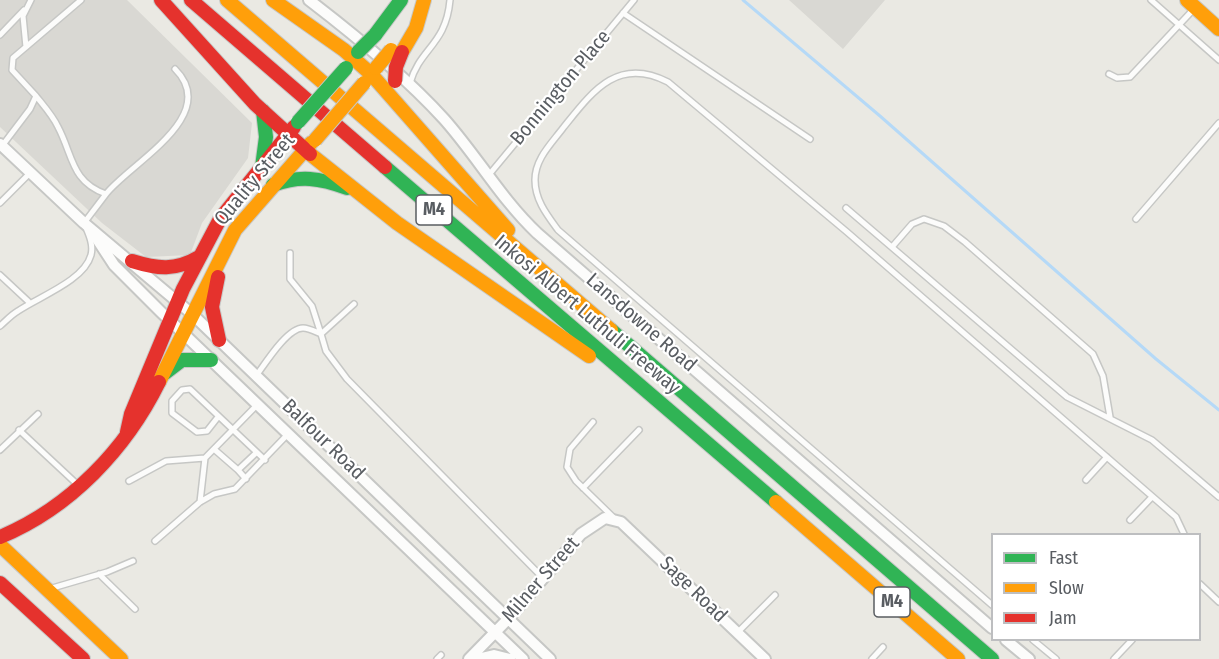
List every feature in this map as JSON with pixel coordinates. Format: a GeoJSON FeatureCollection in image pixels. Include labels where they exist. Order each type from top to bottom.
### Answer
{"type":"FeatureCollection","features":[{"type":"Feature","properties":{"kind":"main road"},"geometry":{"type":"LineString","coordinates":[[162,0],[263,111],[287,134],[310,145],[358,192],[678,418]]}},
{"type":"Feature","properties":{"kind":"main road","name":"Inkosi Albert Luthuli Freeway"},"geometry":{"type":"LineString","coordinates":[[191,0],[958,659]]}},
{"type":"Feature","properties":{"kind":"main road","name":"Inkosi Albert Luthuli Freeway"},"geometry":{"type":"LineString","coordinates":[[227,0],[992,659]]}},
{"type":"Feature","properties":{"kind":"main road"},"geometry":{"type":"LineString","coordinates":[[273,0],[352,59],[401,105],[543,272]]}},
{"type":"Feature","properties":{"kind":"main road","name":"Quality Street"},"geometry":{"type":"LineString","coordinates":[[127,432],[131,414],[178,301],[220,219],[287,134],[375,35],[401,0]]}},
{"type":"Feature","properties":{"kind":"main road"},"geometry":{"type":"LineString","coordinates":[[401,105],[395,81],[397,51],[416,28],[423,0]]}},
{"type":"Feature","properties":{"kind":"main road"},"geometry":{"type":"LineString","coordinates":[[1191,4],[1219,29]]}},
{"type":"Feature","properties":{"kind":"main road","name":"Quality Street"},"geometry":{"type":"LineString","coordinates":[[0,537],[27,524],[80,487],[104,464],[127,432],[142,417],[229,240],[273,185],[370,75],[397,51]]}},
{"type":"Feature","properties":{"kind":"main road"},"geometry":{"type":"LineString","coordinates":[[262,167],[266,137],[263,111]]}},
{"type":"Feature","properties":{"kind":"main road"},"geometry":{"type":"LineString","coordinates":[[273,185],[290,178],[308,176],[358,192]]}},
{"type":"Feature","properties":{"kind":"main road"},"geometry":{"type":"LineString","coordinates":[[219,340],[212,307],[213,291],[229,240]]}},
{"type":"Feature","properties":{"kind":"main road"},"geometry":{"type":"LineString","coordinates":[[132,261],[166,270],[180,269],[199,257]]}},
{"type":"Feature","properties":{"kind":"main road"},"geometry":{"type":"LineString","coordinates":[[162,375],[182,360],[211,360]]}},
{"type":"Feature","properties":{"kind":"main road"},"geometry":{"type":"LineString","coordinates":[[0,545],[121,659]]}},
{"type":"Feature","properties":{"kind":"main road"},"geometry":{"type":"LineString","coordinates":[[0,583],[82,659]]}},
{"type":"Feature","properties":{"kind":"street","name":"Lansdowne Road"},"geometry":{"type":"LineString","coordinates":[[309,0],[409,85],[442,117],[514,210],[537,233],[991,626]]}},
{"type":"Feature","properties":{"kind":"street","name":"Balfour Road"},"geometry":{"type":"LineString","coordinates":[[1,145],[87,226],[132,261],[192,314],[550,659]]}},
{"type":"Feature","properties":{"kind":"street","name":"Balfour Road"},"geometry":{"type":"LineString","coordinates":[[87,226],[114,265],[523,659]]}},
{"type":"Feature","properties":{"kind":"street"},"geometry":{"type":"LineString","coordinates":[[332,477],[346,462]]}},
{"type":"Feature","properties":{"kind":"street","name":"Milner Street"},"geometry":{"type":"LineString","coordinates":[[469,659],[581,534],[597,521],[618,520]]}},
{"type":"Feature","properties":{"kind":"street","name":"Sage Road"},"geometry":{"type":"LineString","coordinates":[[618,520],[765,659]]}},
{"type":"Feature","properties":{"kind":"street"},"geometry":{"type":"LineString","coordinates":[[1008,641],[1029,659]]}},
{"type":"Feature","properties":{"kind":"street"},"geometry":{"type":"LineString","coordinates":[[477,659],[494,655],[510,659]]}},
{"type":"Feature","properties":{"kind":"lane"},"geometry":{"type":"LineString","coordinates":[[0,36],[31,0]]}},
{"type":"Feature","properties":{"kind":"lane"},"geometry":{"type":"LineString","coordinates":[[81,0],[13,58],[10,68],[36,96],[59,128],[72,164],[79,175],[94,190],[106,194]]}},
{"type":"Feature","properties":{"kind":"lane"},"geometry":{"type":"LineString","coordinates":[[409,85],[418,66],[445,29],[450,0]]}},
{"type":"Feature","properties":{"kind":"lane","name":"Bonnington Place"},"geometry":{"type":"LineString","coordinates":[[488,176],[634,0]]}},
{"type":"Feature","properties":{"kind":"lane"},"geometry":{"type":"LineString","coordinates":[[1150,0],[1219,60]]}},
{"type":"Feature","properties":{"kind":"lane"},"geometry":{"type":"LineString","coordinates":[[1109,74],[1124,79],[1130,77],[1178,25],[1191,4]]}},
{"type":"Feature","properties":{"kind":"lane"},"geometry":{"type":"LineString","coordinates":[[25,9],[22,22],[26,47]]}},
{"type":"Feature","properties":{"kind":"lane"},"geometry":{"type":"LineString","coordinates":[[623,13],[810,139]]}},
{"type":"Feature","properties":{"kind":"lane"},"geometry":{"type":"LineString","coordinates":[[0,326],[30,303],[60,287],[88,261],[92,247],[87,226],[106,194],[174,131],[188,96],[185,82],[175,69]]}},
{"type":"Feature","properties":{"kind":"lane"},"geometry":{"type":"LineString","coordinates":[[991,603],[558,230],[536,194],[537,170],[546,150],[593,90],[613,78],[634,72],[655,75],[668,82],[847,232],[1176,517],[1184,533]]}},
{"type":"Feature","properties":{"kind":"lane"},"geometry":{"type":"LineString","coordinates":[[1,145],[30,109],[36,96]]}},
{"type":"Feature","properties":{"kind":"lane"},"geometry":{"type":"LineString","coordinates":[[1136,219],[1219,123]]}},
{"type":"Feature","properties":{"kind":"lane"},"geometry":{"type":"LineString","coordinates":[[0,203],[30,173]]}},
{"type":"Feature","properties":{"kind":"lane"},"geometry":{"type":"LineString","coordinates":[[846,208],[1067,397],[1152,440],[1219,496]]}},
{"type":"Feature","properties":{"kind":"lane"},"geometry":{"type":"LineString","coordinates":[[892,247],[912,224],[924,219],[944,226],[965,242],[1093,354],[1103,376],[1110,417]]}},
{"type":"Feature","properties":{"kind":"lane"},"geometry":{"type":"LineString","coordinates":[[290,253],[290,279],[312,306],[326,351],[347,379],[543,578]]}},
{"type":"Feature","properties":{"kind":"lane"},"geometry":{"type":"LineString","coordinates":[[0,275],[30,303]]}},
{"type":"Feature","properties":{"kind":"lane"},"geometry":{"type":"LineString","coordinates":[[321,334],[354,304]]}},
{"type":"Feature","properties":{"kind":"lane"},"geometry":{"type":"LineString","coordinates":[[256,376],[287,336],[296,330],[302,328],[321,334]]}},
{"type":"Feature","properties":{"kind":"lane"},"geometry":{"type":"LineString","coordinates":[[218,417],[207,430],[197,432],[172,413],[172,401],[182,390],[190,389],[265,460]]}},
{"type":"Feature","properties":{"kind":"lane"},"geometry":{"type":"LineString","coordinates":[[129,481],[166,461],[205,458],[257,405]]}},
{"type":"Feature","properties":{"kind":"lane"},"geometry":{"type":"LineString","coordinates":[[0,450],[38,414]]}},
{"type":"Feature","properties":{"kind":"lane"},"geometry":{"type":"LineString","coordinates":[[593,422],[570,449],[567,467],[584,488],[618,520]]}},
{"type":"Feature","properties":{"kind":"lane"},"geometry":{"type":"LineString","coordinates":[[584,488],[639,429]]}},
{"type":"Feature","properties":{"kind":"lane"},"geometry":{"type":"LineString","coordinates":[[20,430],[80,487]]}},
{"type":"Feature","properties":{"kind":"lane"},"geometry":{"type":"LineString","coordinates":[[154,541],[200,502],[235,489],[288,434]]}},
{"type":"Feature","properties":{"kind":"lane"},"geometry":{"type":"LineString","coordinates":[[215,450],[246,479]]}},
{"type":"Feature","properties":{"kind":"lane"},"geometry":{"type":"LineString","coordinates":[[238,470],[256,453]]}},
{"type":"Feature","properties":{"kind":"lane"},"geometry":{"type":"LineString","coordinates":[[200,502],[205,458]]}},
{"type":"Feature","properties":{"kind":"lane"},"geometry":{"type":"LineString","coordinates":[[1086,480],[1107,458]]}},
{"type":"Feature","properties":{"kind":"lane"},"geometry":{"type":"LineString","coordinates":[[1130,520],[1152,497]]}},
{"type":"Feature","properties":{"kind":"lane"},"geometry":{"type":"LineString","coordinates":[[48,590],[133,561]]}},
{"type":"Feature","properties":{"kind":"lane"},"geometry":{"type":"LineString","coordinates":[[99,574],[135,609]]}},
{"type":"Feature","properties":{"kind":"lane"},"geometry":{"type":"LineString","coordinates":[[1201,585],[1219,602]]}},
{"type":"Feature","properties":{"kind":"lane"},"geometry":{"type":"LineString","coordinates":[[738,633],[774,595]]}},
{"type":"Feature","properties":{"kind":"lane"},"geometry":{"type":"LineString","coordinates":[[1035,641],[1056,659]]}},
{"type":"Feature","properties":{"kind":"lane"},"geometry":{"type":"LineString","coordinates":[[1114,659],[1130,641]]}},
{"type":"Feature","properties":{"kind":"lane"},"geometry":{"type":"LineString","coordinates":[[872,659],[883,647]]}},
{"type":"Feature","properties":{"kind":"shaded area"},"geometry":{"type":"Polygon","coordinates":[[[0,0],[127,0],[252,123],[248,158],[202,223],[190,255],[146,257],[102,223],[0,127],[0,0]]]}},
{"type":"Feature","properties":{"kind":"shaded area"},"geometry":{"type":"Polygon","coordinates":[[[789,0],[885,0],[843,49],[789,0]]]}},
{"type":"Feature","properties":{"kind":"waterway"},"geometry":{"type":"LineString","coordinates":[[743,0],[880,116],[1156,359],[1219,410]]}},
{"type":"Feature","properties":{"kind":"traffic: fast"},"geometry":{"type":"LineString","coordinates":[[375,35],[401,0]]}},
{"type":"Feature","properties":{"kind":"traffic: fast"},"geometry":{"type":"LineString","coordinates":[[358,52],[375,35]]}},
{"type":"Feature","properties":{"kind":"traffic: fast"},"geometry":{"type":"LineString","coordinates":[[298,122],[346,68]]}},
{"type":"Feature","properties":{"kind":"traffic: fast"},"geometry":{"type":"LineString","coordinates":[[262,167],[266,137],[263,111]]}},
{"type":"Feature","properties":{"kind":"traffic: fast"},"geometry":{"type":"LineString","coordinates":[[385,167],[776,502]]}},
{"type":"Feature","properties":{"kind":"traffic: fast"},"geometry":{"type":"LineString","coordinates":[[273,185],[292,180],[310,179],[347,188]]}},
{"type":"Feature","properties":{"kind":"traffic: fast"},"geometry":{"type":"LineString","coordinates":[[611,330],[992,659]]}},
{"type":"Feature","properties":{"kind":"traffic: fast"},"geometry":{"type":"LineString","coordinates":[[165,373],[182,360],[211,360]]}},
{"type":"Feature","properties":{"kind":"traffic: slow"},"geometry":{"type":"LineString","coordinates":[[227,0],[611,330]]}},
{"type":"Feature","properties":{"kind":"traffic: slow"},"geometry":{"type":"LineString","coordinates":[[273,0],[344,50],[371,74],[508,230]]}},
{"type":"Feature","properties":{"kind":"traffic: slow"},"geometry":{"type":"LineString","coordinates":[[402,52],[416,28],[424,0]]}},
{"type":"Feature","properties":{"kind":"traffic: slow"},"geometry":{"type":"LineString","coordinates":[[1187,0],[1219,29]]}},
{"type":"Feature","properties":{"kind":"traffic: slow"},"geometry":{"type":"LineString","coordinates":[[376,68],[391,50]]}},
{"type":"Feature","properties":{"kind":"traffic: slow"},"geometry":{"type":"LineString","coordinates":[[315,140],[364,83]]}},
{"type":"Feature","properties":{"kind":"traffic: slow"},"geometry":{"type":"LineString","coordinates":[[159,382],[235,230],[311,143]]}},
{"type":"Feature","properties":{"kind":"traffic: slow"},"geometry":{"type":"LineString","coordinates":[[310,154],[397,223],[589,356]]}},
{"type":"Feature","properties":{"kind":"traffic: slow"},"geometry":{"type":"LineString","coordinates":[[776,502],[958,659]]}},
{"type":"Feature","properties":{"kind":"traffic: slow"},"geometry":{"type":"LineString","coordinates":[[0,545],[121,659]]}},
{"type":"Feature","properties":{"kind":"traffic: jam"},"geometry":{"type":"LineString","coordinates":[[161,0],[255,104],[310,154]]}},
{"type":"Feature","properties":{"kind":"traffic: jam"},"geometry":{"type":"LineString","coordinates":[[191,0],[385,167]]}},
{"type":"Feature","properties":{"kind":"traffic: jam"},"geometry":{"type":"LineString","coordinates":[[395,81],[396,67],[402,52]]}},
{"type":"Feature","properties":{"kind":"traffic: jam"},"geometry":{"type":"LineString","coordinates":[[127,432],[131,414],[183,289],[220,219],[294,127]]}},
{"type":"Feature","properties":{"kind":"traffic: jam"},"geometry":{"type":"LineString","coordinates":[[132,261],[150,266],[174,267],[199,257]]}},
{"type":"Feature","properties":{"kind":"traffic: jam"},"geometry":{"type":"LineString","coordinates":[[218,277],[212,307],[219,340]]}},
{"type":"Feature","properties":{"kind":"traffic: jam"},"geometry":{"type":"LineString","coordinates":[[0,537],[50,510],[93,474],[130,430],[146,407],[159,382]]}},
{"type":"Feature","properties":{"kind":"traffic: jam"},"geometry":{"type":"LineString","coordinates":[[0,583],[83,659]]}}]}
